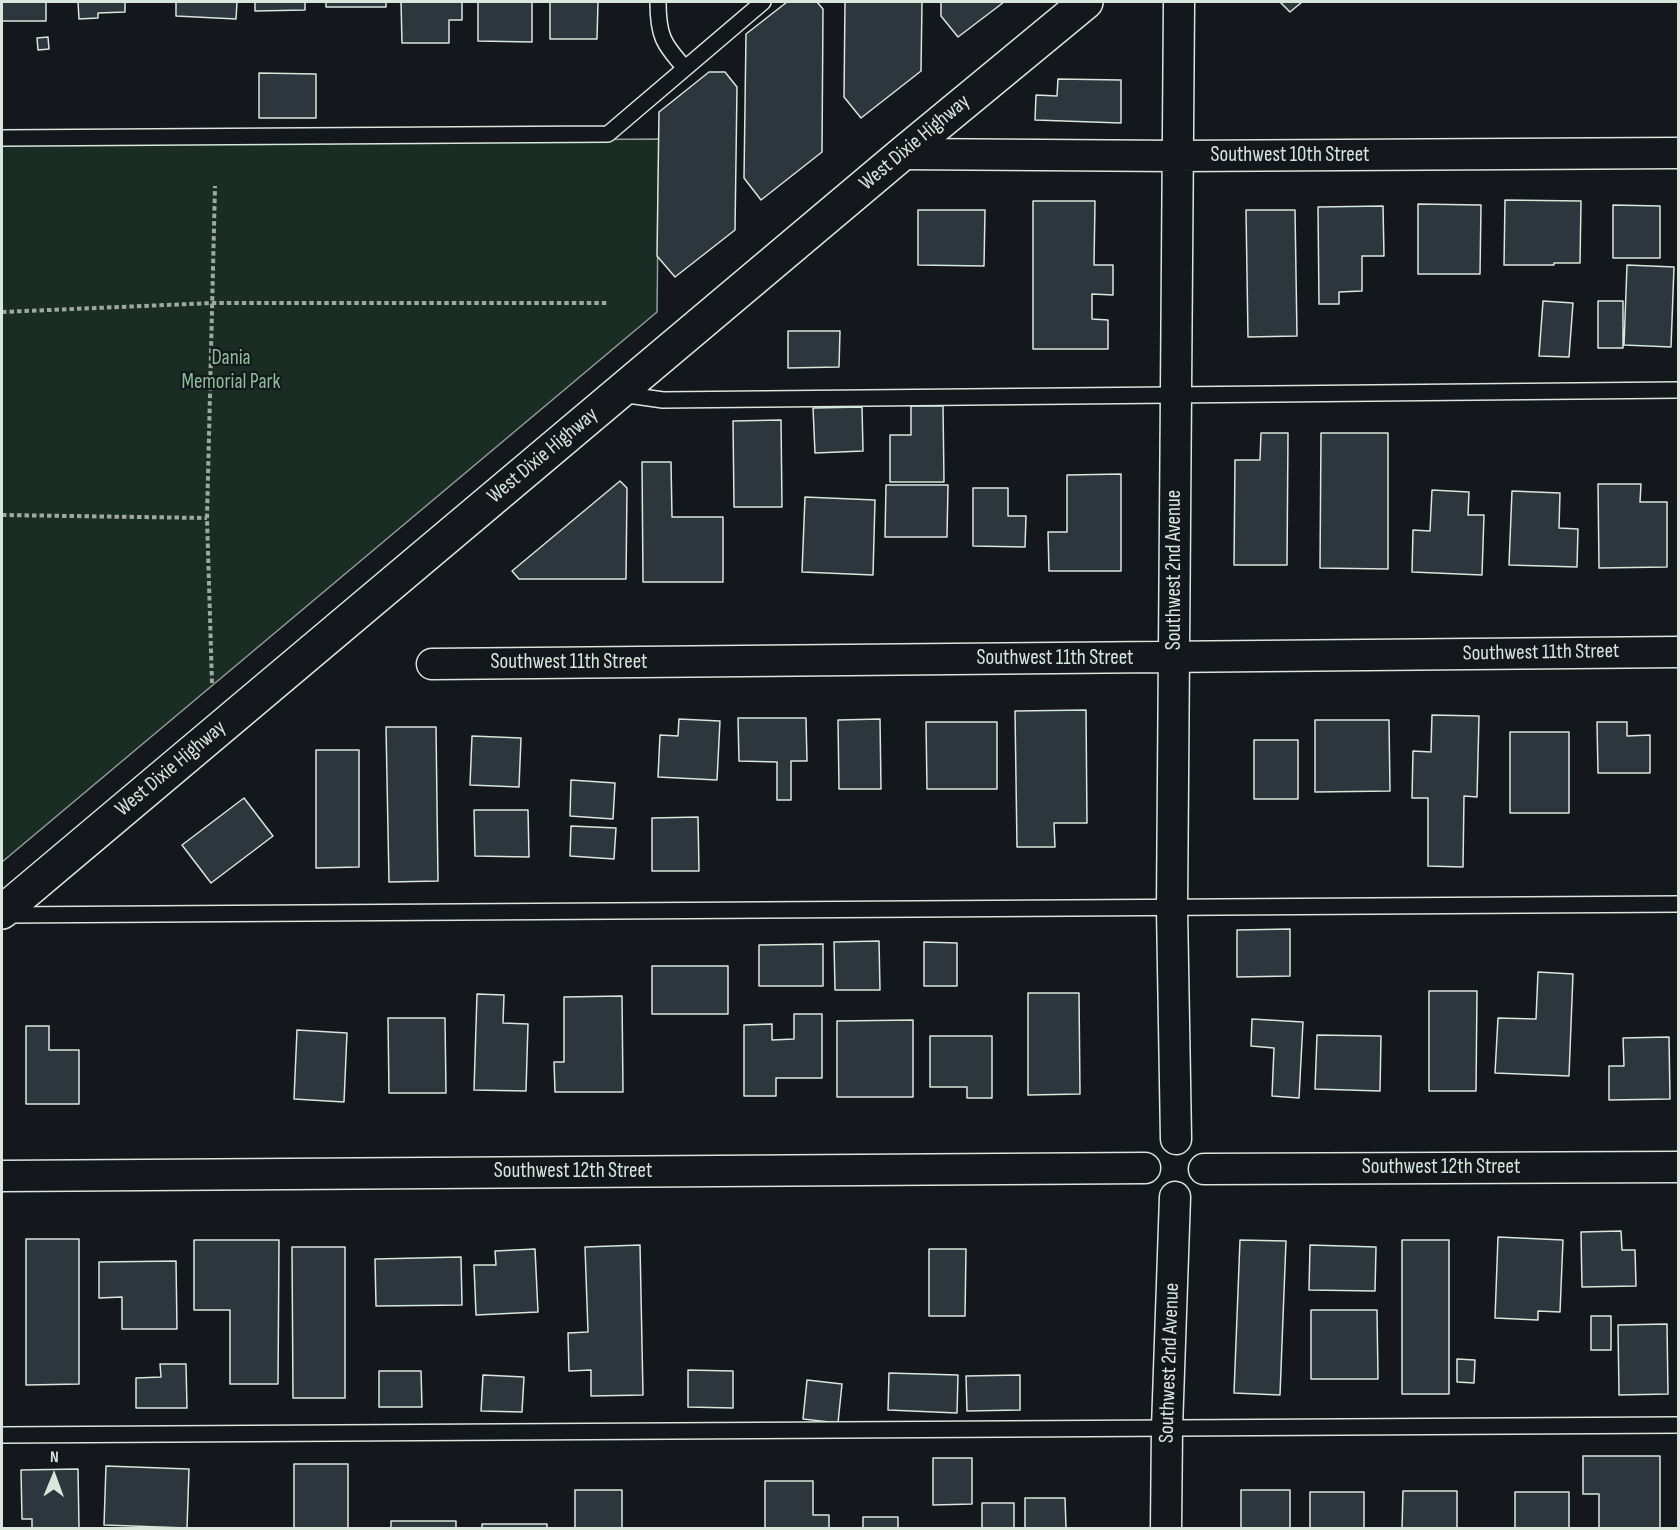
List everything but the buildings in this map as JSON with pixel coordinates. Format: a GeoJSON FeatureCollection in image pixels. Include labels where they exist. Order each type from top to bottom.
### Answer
{"type":"FeatureCollection","features":[{"type":"Feature","properties":{"kind":"main road","name":"West Dixie Highway"},"geometry":{"type":"LineString","coordinates":[[2,914],[902,154],[1086,2]]}},
{"type":"Feature","properties":{"kind":"street","name":"Southwest 2nd Avenue"},"geometry":{"type":"LineString","coordinates":[[1176,1139],[1172,908],[1179,2]]}},
{"type":"Feature","properties":{"kind":"street","name":"Southwest 10th Street"},"geometry":{"type":"LineString","coordinates":[[902,154],[1178,156],[1678,153]]}},
{"type":"Feature","properties":{"kind":"street","name":"Southwest 11th Street"},"geometry":{"type":"LineString","coordinates":[[432,664],[1678,652]]}},
{"type":"Feature","properties":{"kind":"street"},"geometry":{"type":"LineString","coordinates":[[1176,1139],[1194,1146],[1200,1153],[1203,1168],[1202,1180],[1197,1188],[1189,1194],[1175,1197],[1162,1195],[1154,1189],[1148,1181],[1145,1167],[1150,1152],[1157,1145],[1166,1140],[1176,1139]]}},
{"type":"Feature","properties":{"kind":"street","name":"Southwest 12th Street"},"geometry":{"type":"LineString","coordinates":[[2,1176],[1145,1167]]}},
{"type":"Feature","properties":{"kind":"street","name":"Southwest 12th Street"},"geometry":{"type":"LineString","coordinates":[[1203,1168],[1678,1167]]}},
{"type":"Feature","properties":{"kind":"street","name":"Southwest 2nd Avenue"},"geometry":{"type":"LineString","coordinates":[[1166,1528],[1175,1197]]}},
{"type":"Feature","properties":{"kind":"lane"},"geometry":{"type":"LineString","coordinates":[[658,2],[658,24],[667,48],[685,68]]}},
{"type":"Feature","properties":{"kind":"lane"},"geometry":{"type":"LineString","coordinates":[[2,138],[608,134],[763,2]]}},
{"type":"Feature","properties":{"kind":"lane"},"geometry":{"type":"LineString","coordinates":[[618,393],[663,400],[1678,390]]}},
{"type":"Feature","properties":{"kind":"lane"},"geometry":{"type":"LineString","coordinates":[[2,914],[1678,904]]}},
{"type":"Feature","properties":{"kind":"lane"},"geometry":{"type":"LineString","coordinates":[[2,1435],[1678,1425]]}},
{"type":"Feature","properties":{"kind":"path"},"geometry":{"type":"LineString","coordinates":[[212,683],[207,518],[215,186]]}},
{"type":"Feature","properties":{"kind":"path"},"geometry":{"type":"LineString","coordinates":[[2,312],[213,303],[609,303]]}},
{"type":"Feature","properties":{"kind":"path"},"geometry":{"type":"LineString","coordinates":[[2,515],[207,518]]}},
{"type":"Feature","properties":{"kind":"green space","name":"Dania Memorial Park"},"geometry":{"type":"Polygon","coordinates":[[[659,139],[657,312],[2,862],[2,144],[659,139]]]}}]}
